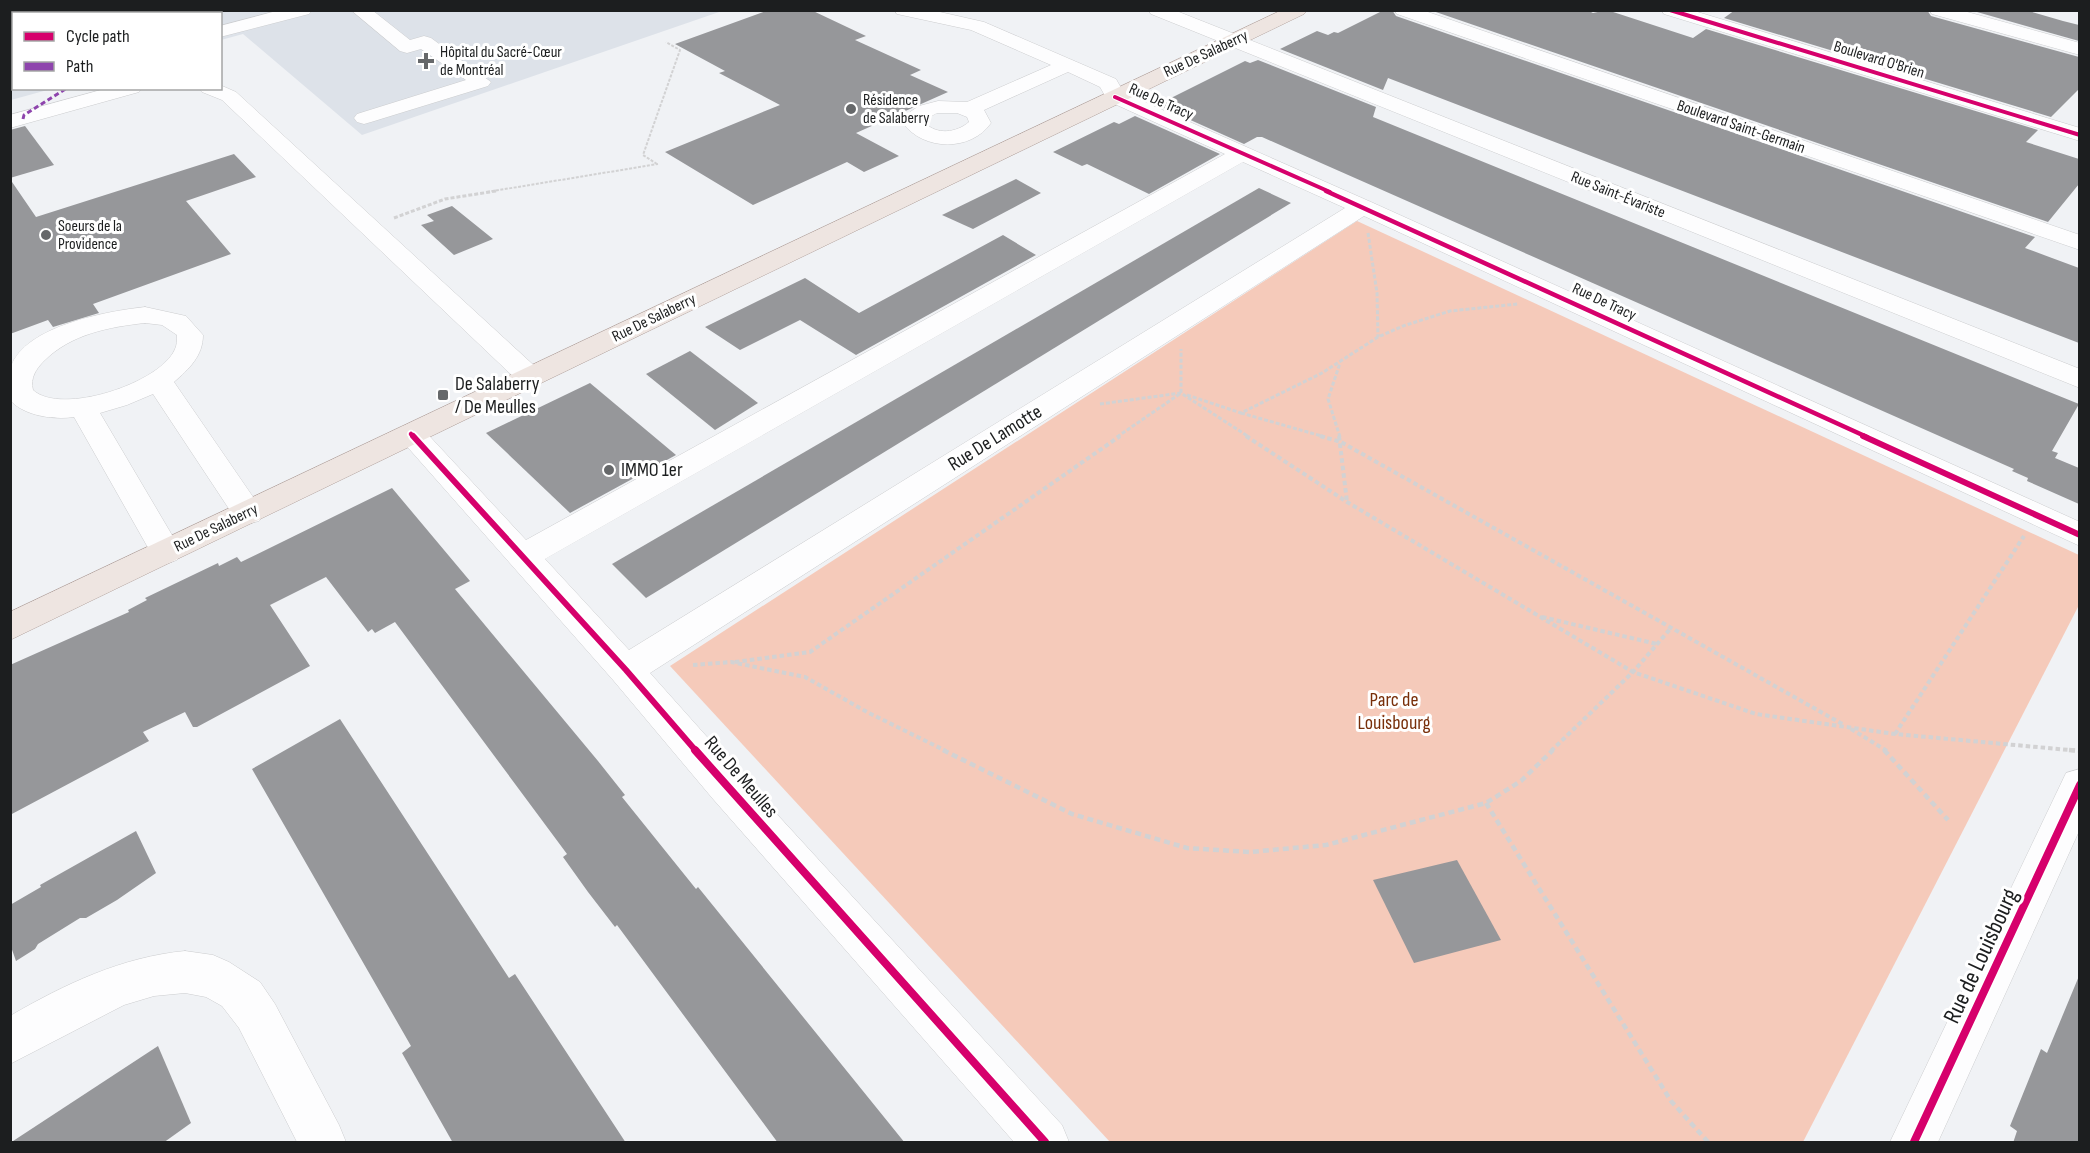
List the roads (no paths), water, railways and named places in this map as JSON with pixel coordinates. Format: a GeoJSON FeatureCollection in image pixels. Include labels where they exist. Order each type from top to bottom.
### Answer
{"type":"FeatureCollection","features":[{"type":"Feature","properties":{"kind":"main road","name":"Rue De Salaberry"},"geometry":{"type":"LineString","coordinates":[[10,627],[1298,10]]}},
{"type":"Feature","properties":{"kind":"street"},"geometry":{"type":"LineString","coordinates":[[222,31],[303,10]]}},
{"type":"Feature","properties":{"kind":"street"},"geometry":{"type":"LineString","coordinates":[[360,10],[406,47],[424,42],[481,82],[364,118]]}},
{"type":"Feature","properties":{"kind":"street"},"geometry":{"type":"LineString","coordinates":[[903,10],[977,26],[1109,83],[1115,97]]}},
{"type":"Feature","properties":{"kind":"street"},"geometry":{"type":"LineString","coordinates":[[960,10],[975,21],[977,26]]}},
{"type":"Feature","properties":{"kind":"street","name":"Rue Saint-Évariste"},"geometry":{"type":"LineString","coordinates":[[1157,10],[2079,379]]}},
{"type":"Feature","properties":{"kind":"street","name":"Boulevard Saint-Germain"},"geometry":{"type":"LineString","coordinates":[[1403,10],[2079,243]]}},
{"type":"Feature","properties":{"kind":"street","name":"Boulevard O'Brien"},"geometry":{"type":"LineString","coordinates":[[1670,10],[2079,135]]}},
{"type":"Feature","properties":{"kind":"street"},"geometry":{"type":"LineString","coordinates":[[1938,10],[2079,49]]}},
{"type":"Feature","properties":{"kind":"street"},"geometry":{"type":"LineString","coordinates":[[969,109],[1068,65]]}},
{"type":"Feature","properties":{"kind":"street"},"geometry":{"type":"LineString","coordinates":[[10,122],[125,90]]}},
{"type":"Feature","properties":{"kind":"street"},"geometry":{"type":"LineString","coordinates":[[214,90],[230,96],[530,377]]}},
{"type":"Feature","properties":{"kind":"street","name":"Rue De Tracy"},"geometry":{"type":"LineString","coordinates":[[1115,97],[1363,207],[2079,535]]}},
{"type":"Feature","properties":{"kind":"street"},"geometry":{"type":"LineString","coordinates":[[524,556],[1243,153]]}},
{"type":"Feature","properties":{"kind":"street","name":"Rue De Lamotte"},"geometry":{"type":"LineString","coordinates":[[626,670],[1363,207]]}},
{"type":"Feature","properties":{"kind":"street"},"geometry":{"type":"LineString","coordinates":[[145,315],[167,317],[183,324],[190,335],[189,349],[178,364],[158,380],[126,395],[82,407],[54,408],[32,404],[20,394],[16,381],[24,366],[40,350],[63,336],[90,325],[118,318],[145,315]]}},
{"type":"Feature","properties":{"kind":"street"},"geometry":{"type":"LineString","coordinates":[[158,380],[248,513]]}},
{"type":"Feature","properties":{"kind":"street"},"geometry":{"type":"LineString","coordinates":[[82,407],[166,552]]}},
{"type":"Feature","properties":{"kind":"street","name":"Rue De Meulles"},"geometry":{"type":"LineString","coordinates":[[411,434],[626,670],[735,796],[1045,1143]]}},
{"type":"Feature","properties":{"kind":"street","name":"Rue de Louisbourg"},"geometry":{"type":"LineString","coordinates":[[1914,1143],[2079,785]]}},
{"type":"Feature","properties":{"kind":"street"},"geometry":{"type":"LineString","coordinates":[[10,1042],[65,1010],[124,982],[147,975],[172,973],[210,977],[226,982],[248,1002],[322,1143]]}},
{"type":"Feature","properties":{"kind":"place","name":"Hôpital du Sacré-Cœur de Montréal"},"geometry":{"type":"Point","coordinates":[426,61]}},
{"type":"Feature","properties":{"kind":"place","name":"Résidence de Salaberry"},"geometry":{"type":"Point","coordinates":[851,109]}},
{"type":"Feature","properties":{"kind":"place","name":"Soeurs de la Providence"},"geometry":{"type":"Point","coordinates":[46,235]}},
{"type":"Feature","properties":{"kind":"place","name":"De Salaberry / De Meulles"},"geometry":{"type":"Point","coordinates":[443,395]}},
{"type":"Feature","properties":{"kind":"place","name":"IMMO 1er"},"geometry":{"type":"Point","coordinates":[609,470]}},
{"type":"Feature","properties":{"kind":"park label","name":"Parc de Louisbourg"},"geometry":{"type":"Point","coordinates":[1394,712]}}]}
